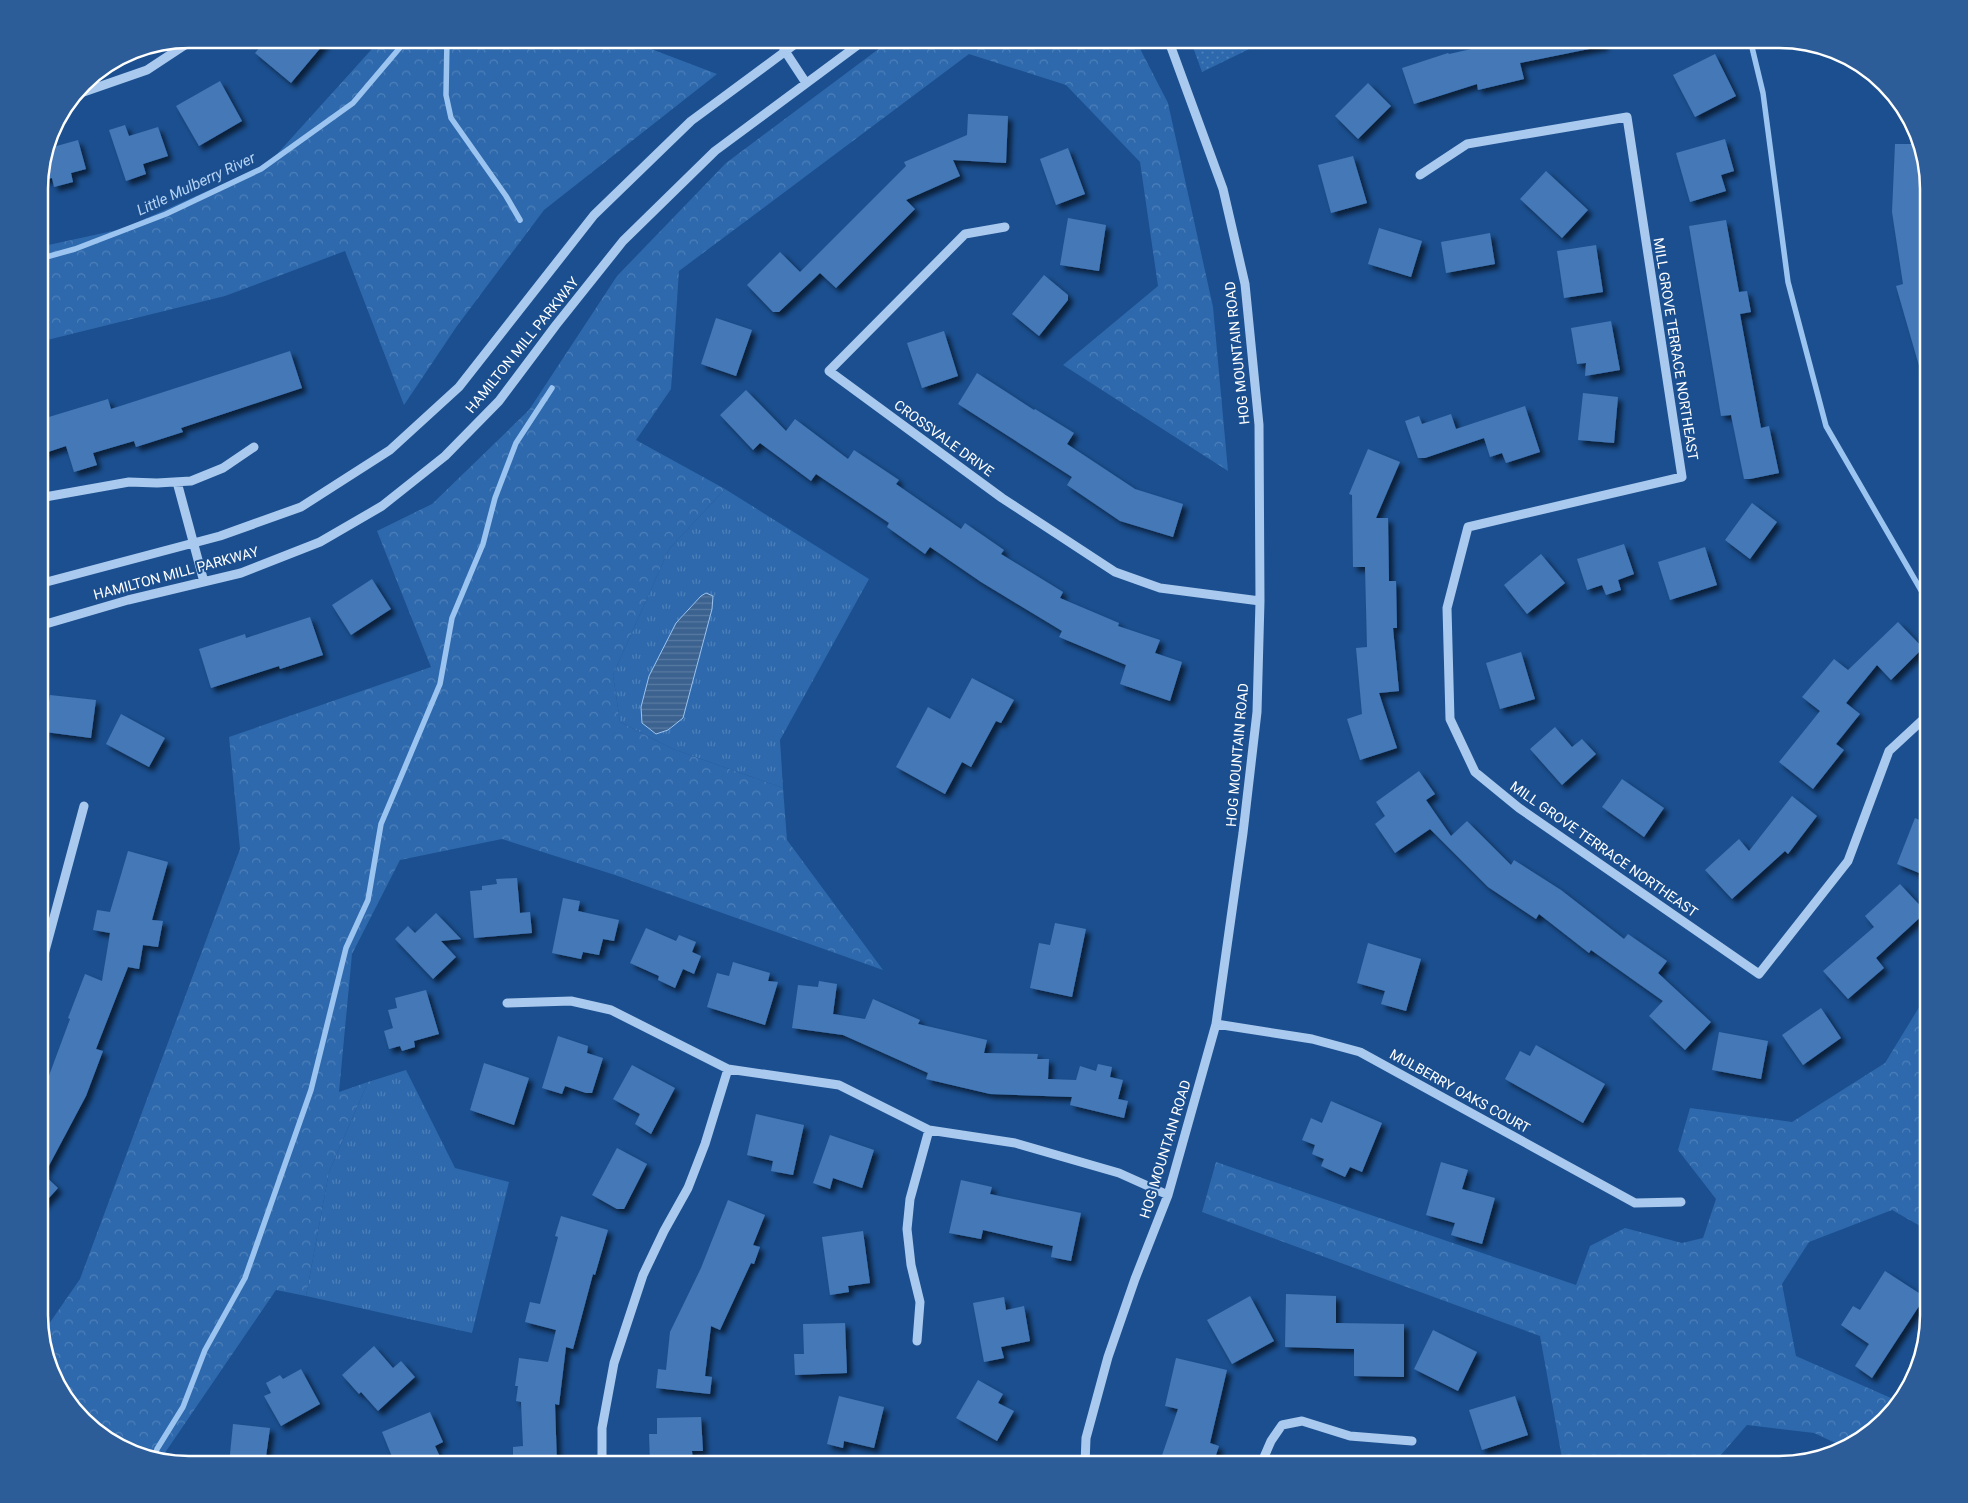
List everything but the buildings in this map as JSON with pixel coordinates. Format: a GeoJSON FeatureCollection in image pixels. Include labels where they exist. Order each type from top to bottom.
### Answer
{"type":"FeatureCollection","features":[{"type":"Feature","properties":{"kind":"street"},"geometry":{"type":"LineString","coordinates":[[87,90],[147,70],[180,48]]}},
{"type":"Feature","properties":{"kind":"street"},"geometry":{"type":"LineString","coordinates":[[784,48],[806,83]]}},
{"type":"Feature","properties":{"kind":"street","name":"HAMILTON MILL PARKWAY"},"geometry":{"type":"LineString","coordinates":[[48,582],[220,536],[301,507],[390,450],[459,387],[594,215],[691,121],[789,48]]}},
{"type":"Feature","properties":{"kind":"street","name":"HAMILTON MILL PARKWAY"},"geometry":{"type":"LineString","coordinates":[[48,623],[128,600],[241,573],[320,542],[382,506],[445,456],[498,401],[623,241],[715,151],[854,48]]}},
{"type":"Feature","properties":{"kind":"street","name":"HOG MOUNTAIN ROAD"},"geometry":{"type":"LineString","coordinates":[[1085,1456],[1086,1438],[1108,1357],[1134,1279],[1168,1195],[1216,1024],[1243,833],[1257,712],[1260,601],[1259,425],[1245,284],[1223,189],[1171,48]]}},
{"type":"Feature","properties":{"kind":"street","name":"MILL GROVE TERRACE NORTHEAST"},"geometry":{"type":"LineString","coordinates":[[1420,175],[1467,144],[1627,116],[1682,477],[1468,527],[1447,608],[1450,719],[1475,772],[1519,808],[1759,974],[1848,861],[1889,751],[1920,722]]}},
{"type":"Feature","properties":{"kind":"street","name":"CROSSVALE DRIVE"},"geometry":{"type":"LineString","coordinates":[[1005,227],[965,234],[829,371],[1002,498],[1115,572],[1160,588],[1260,601]]}},
{"type":"Feature","properties":{"kind":"street"},"geometry":{"type":"LineString","coordinates":[[48,496],[129,482],[191,481],[223,468],[254,447]]}},
{"type":"Feature","properties":{"kind":"street"},"geometry":{"type":"LineString","coordinates":[[177,482],[204,582]]}},
{"type":"Feature","properties":{"kind":"street"},"geometry":{"type":"LineString","coordinates":[[48,940],[84,806]]}},
{"type":"Feature","properties":{"kind":"street"},"geometry":{"type":"LineString","coordinates":[[507,1003],[571,1001],[611,1010],[728,1069],[839,1085],[928,1130],[1015,1143],[1119,1173],[1168,1195]]}},
{"type":"Feature","properties":{"kind":"street","name":"MULBERRY OAKS COURT"},"geometry":{"type":"LineString","coordinates":[[1216,1024],[1312,1039],[1360,1052],[1635,1203],[1681,1202]]}},
{"type":"Feature","properties":{"kind":"street"},"geometry":{"type":"LineString","coordinates":[[602,1456],[602,1428],[614,1363],[640,1284],[664,1231],[688,1188],[705,1144],[728,1069]]}},
{"type":"Feature","properties":{"kind":"street"},"geometry":{"type":"LineString","coordinates":[[917,1341],[920,1302],[911,1265],[907,1229],[910,1199],[928,1130]]}},
{"type":"Feature","properties":{"kind":"street"},"geometry":{"type":"LineString","coordinates":[[1264,1456],[1271,1441],[1282,1425],[1302,1421],[1350,1436],[1412,1441]]}},
{"type":"Feature","properties":{"kind":"green space"},"geometry":{"type":"Polygon","coordinates":[[[373,48],[649,48],[717,74],[544,210],[457,326],[404,405],[345,251],[225,296],[48,340],[48,245],[122,229],[268,164],[373,48]]]}},
{"type":"Feature","properties":{"kind":"green space"},"geometry":{"type":"Polygon","coordinates":[[[880,48],[1140,48],[1168,103],[1213,307],[1228,471],[1063,365],[1158,286],[1140,162],[1066,85],[969,54],[679,271],[671,389],[636,440],[725,489],[669,549],[613,675],[620,722],[673,749],[783,788],[787,840],[883,970],[615,875],[502,839],[400,860],[352,954],[339,1092],[368,1082],[329,1172],[306,1296],[276,1290],[165,1453],[126,1441],[110,1432],[89,1414],[71,1393],[58,1369],[52,1351],[48,1325],[80,1279],[240,849],[229,737],[431,667],[377,531],[432,504],[529,410],[617,276],[726,163],[880,48]]]}},
{"type":"Feature","properties":{"kind":"green space"},"geometry":{"type":"Polygon","coordinates":[[[1193,48],[1251,48],[1202,72],[1193,48]]]}},
{"type":"Feature","properties":{"kind":"green space"},"geometry":{"type":"Polygon","coordinates":[[[725,489],[869,579],[780,740],[783,788],[673,749],[620,722],[613,675],[669,549],[725,489]],[[701,596],[676,623],[649,676],[641,707],[683,718],[712,609],[701,596]]]}},
{"type":"Feature","properties":{"kind":"green space"},"geometry":{"type":"Polygon","coordinates":[[[1920,1006],[1920,1226],[1892,1210],[1809,1242],[1782,1284],[1796,1356],[1892,1399],[1879,1414],[1858,1432],[1837,1444],[1814,1433],[1747,1425],[1720,1456],[1562,1456],[1540,1336],[1202,1212],[1216,1162],[1576,1285],[1590,1246],[1625,1228],[1682,1243],[1703,1238],[1716,1199],[1678,1150],[1690,1108],[1792,1122],[1885,1063],[1920,1006]]]}},
{"type":"Feature","properties":{"kind":"green space"},"geometry":{"type":"Polygon","coordinates":[[[406,1070],[455,1168],[509,1182],[472,1333],[306,1296],[329,1172],[368,1082],[406,1070]]]}},
{"type":"Feature","properties":{"kind":"shaded area"},"geometry":{"type":"Polygon","coordinates":[[[706,593],[713,596],[712,609],[683,718],[668,730],[656,734],[642,723],[641,707],[649,676],[676,623],[706,593]]]}},
{"type":"Feature","properties":{"kind":"waterway","name":"Little Mulberry River"},"geometry":{"type":"LineString","coordinates":[[48,256],[75,249],[166,214],[261,169],[353,103],[400,48]]}},
{"type":"Feature","properties":{"kind":"waterway"},"geometry":{"type":"LineString","coordinates":[[447,48],[446,95],[451,118],[506,196],[520,220]]}},
{"type":"Feature","properties":{"kind":"waterway"},"geometry":{"type":"LineString","coordinates":[[1752,48],[1763,93],[1788,282],[1826,426],[1920,588]]}},
{"type":"Feature","properties":{"kind":"waterway"},"geometry":{"type":"LineString","coordinates":[[156,1452],[183,1407],[205,1350],[245,1278],[311,1090],[346,948],[368,900],[381,824],[440,684],[452,618],[483,544],[495,498],[516,443],[552,388]]}}]}
